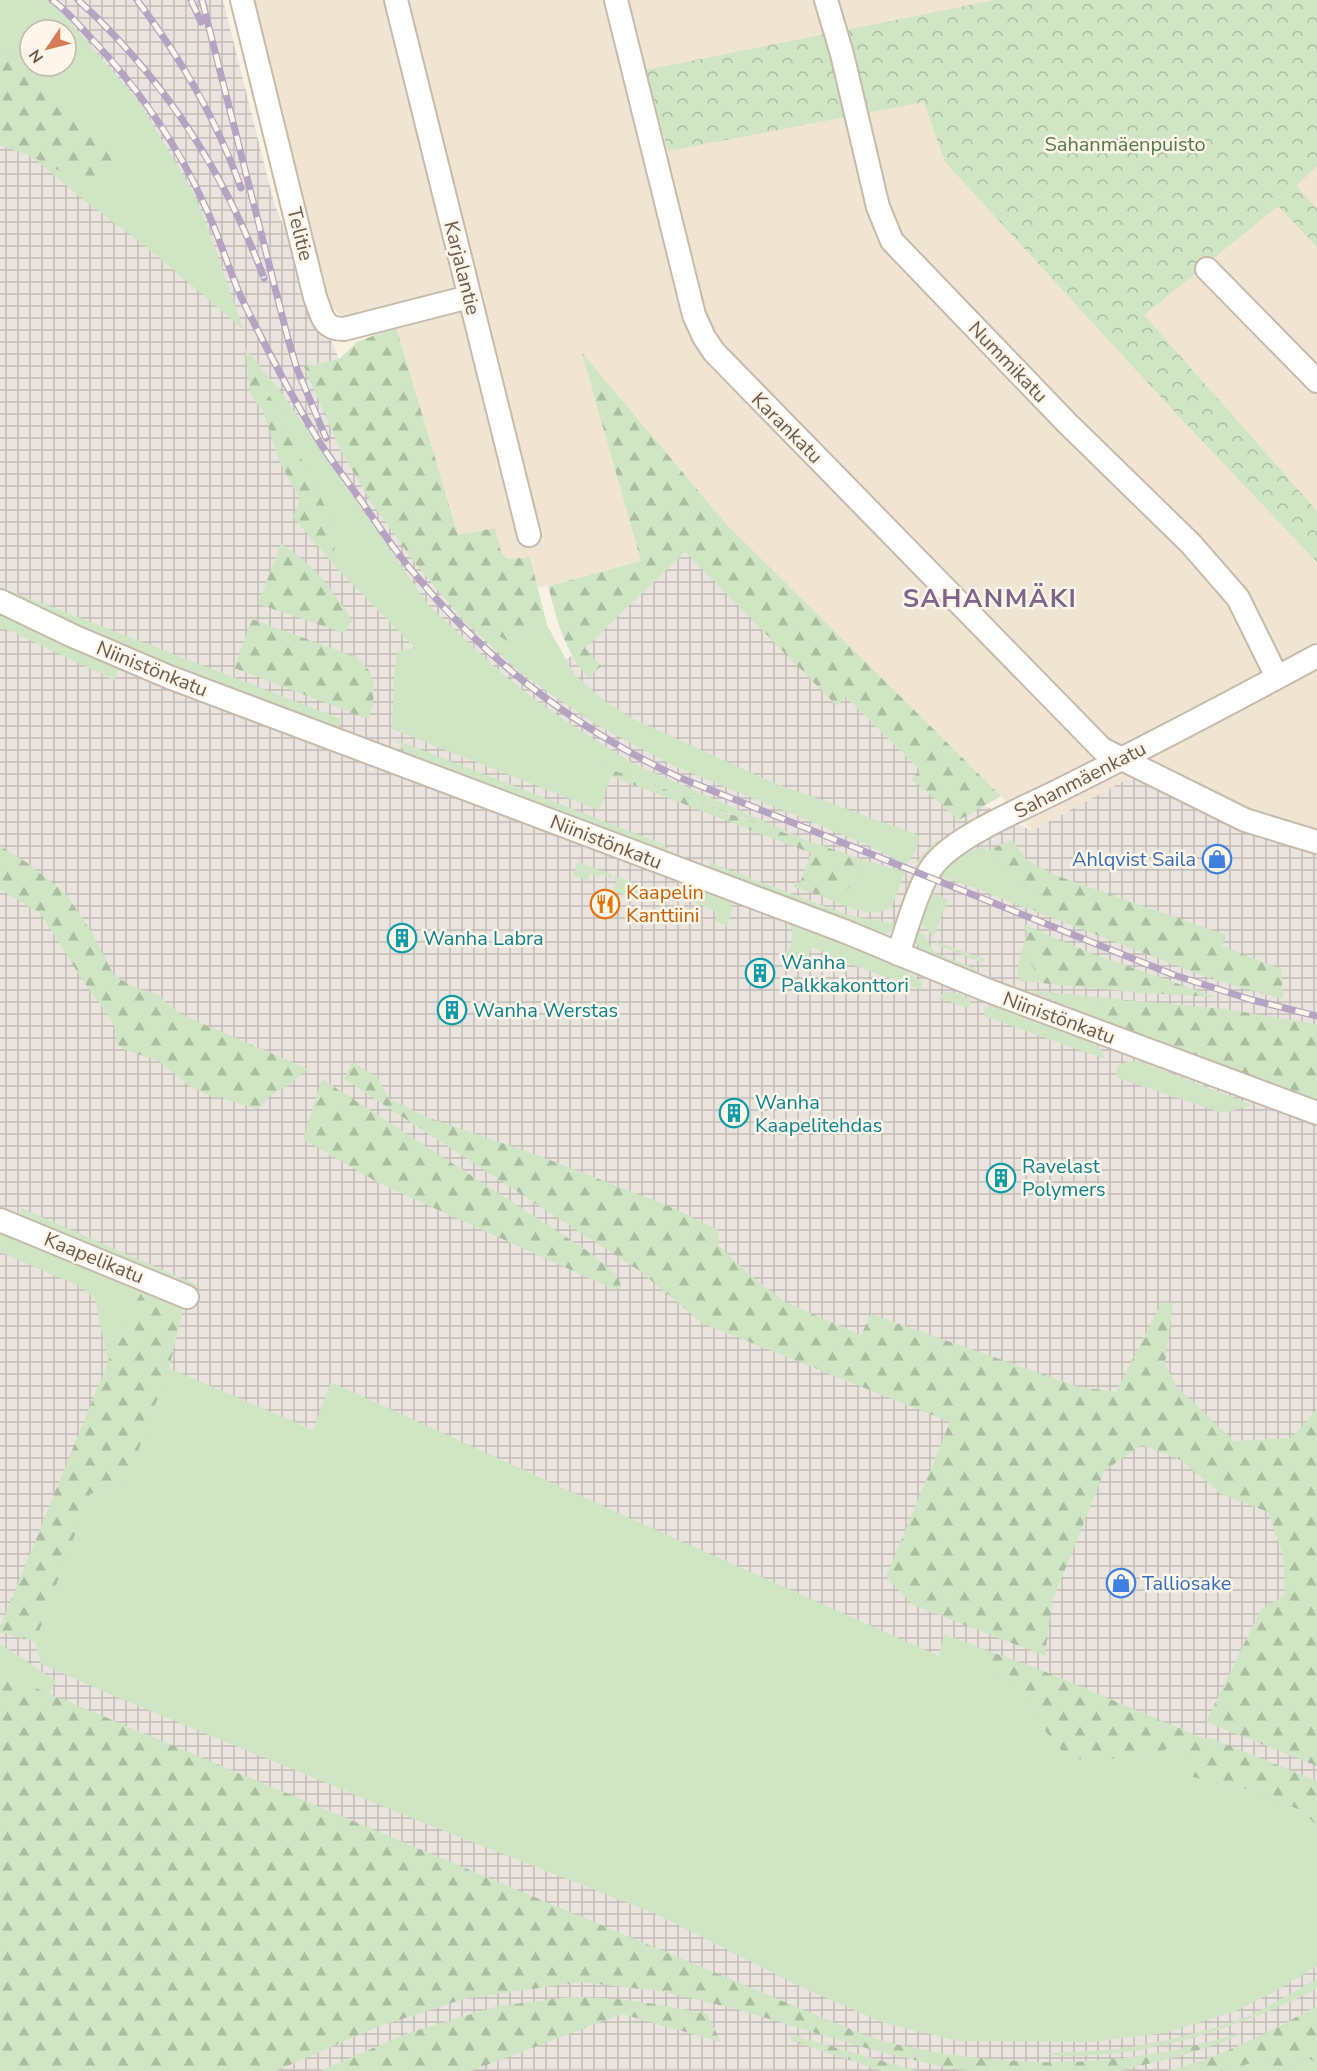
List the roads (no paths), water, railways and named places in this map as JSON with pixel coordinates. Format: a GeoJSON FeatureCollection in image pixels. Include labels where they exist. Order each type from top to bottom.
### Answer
{"type":"FeatureCollection","features":[{"type":"Feature","properties":{"kind":"street","name":"Telitie"},"geometry":{"type":"LineString","coordinates":[[242,0],[315,297],[327,324],[333,329],[344,329],[469,297]]}},
{"type":"Feature","properties":{"kind":"street","name":"Karjalantie"},"geometry":{"type":"LineString","coordinates":[[396,0],[529,535]]}},
{"type":"Feature","properties":{"kind":"street","name":"Karankatu"},"geometry":{"type":"LineString","coordinates":[[616,0],[694,315],[704,337],[731,371],[1041,684],[1102,749],[1245,820],[1317,842]]}},
{"type":"Feature","properties":{"kind":"street","name":"Nummikatu"},"geometry":{"type":"LineString","coordinates":[[826,0],[842,54],[878,207],[892,241],[1067,423],[1191,544],[1238,598],[1277,677]]}},
{"type":"Feature","properties":{"kind":"street"},"geometry":{"type":"LineString","coordinates":[[1207,268],[1317,381]]}},
{"type":"Feature","properties":{"kind":"street","name":"Niinistönkatu"},"geometry":{"type":"LineString","coordinates":[[0,601],[72,636],[170,677],[778,906],[984,989],[1317,1113]]}},
{"type":"Feature","properties":{"kind":"street","name":"Sahanmäenkatu"},"geometry":{"type":"LineString","coordinates":[[898,954],[926,877],[935,862],[946,852],[982,830],[1317,656]]}},
{"type":"Feature","properties":{"kind":"street","name":"Kaapelikatu"},"geometry":{"type":"LineString","coordinates":[[0,1220],[187,1297]]}},
{"type":"Feature","properties":{"kind":"railway"},"geometry":{"type":"LineString","coordinates":[[52,0],[76,22],[123,74],[168,137],[204,204],[251,317],[299,408],[330,458],[413,572],[470,634],[501,663],[568,714],[603,737],[678,777],[1174,975],[1252,1000],[1317,1016]]}},
{"type":"Feature","properties":{"kind":"railway"},"geometry":{"type":"LineString","coordinates":[[78,0],[137,61],[188,128],[230,201],[264,278]]}},
{"type":"Feature","properties":{"kind":"railway"},"geometry":{"type":"LineString","coordinates":[[137,0],[183,67],[209,113],[241,188]]}},
{"type":"Feature","properties":{"kind":"railway"},"geometry":{"type":"LineString","coordinates":[[191,0],[201,22]]}},
{"type":"Feature","properties":{"kind":"railway"},"geometry":{"type":"LineString","coordinates":[[202,0],[288,339],[297,369],[326,438]]}},
{"type":"Feature","properties":{"kind":"place","name":"Ahlqvist Saila"},"geometry":{"type":"Point","coordinates":[1217,859]}},
{"type":"Feature","properties":{"kind":"place","name":"Kaapelin Kanttiini"},"geometry":{"type":"Point","coordinates":[605,904]}},
{"type":"Feature","properties":{"kind":"place","name":"Wanha Labra"},"geometry":{"type":"Point","coordinates":[402,938]}},
{"type":"Feature","properties":{"kind":"place","name":"Wanha Palkkakonttori"},"geometry":{"type":"Point","coordinates":[760,973]}},
{"type":"Feature","properties":{"kind":"place","name":"Wanha Werstas"},"geometry":{"type":"Point","coordinates":[452,1010]}},
{"type":"Feature","properties":{"kind":"place","name":"Wanha Kaapelitehdas"},"geometry":{"type":"Point","coordinates":[734,1113]}},
{"type":"Feature","properties":{"kind":"place","name":"Ravelast Polymers"},"geometry":{"type":"Point","coordinates":[1001,1178]}},
{"type":"Feature","properties":{"kind":"place","name":"Talliosake"},"geometry":{"type":"Point","coordinates":[1121,1583]}},
{"type":"Feature","properties":{"kind":"district","name":"SAHANMÄKI"},"geometry":{"type":"Point","coordinates":[990,598]}},
{"type":"Feature","properties":{"kind":"park label","name":"Sahanmäenpuisto"},"geometry":{"type":"Point","coordinates":[1125,144]}}]}
